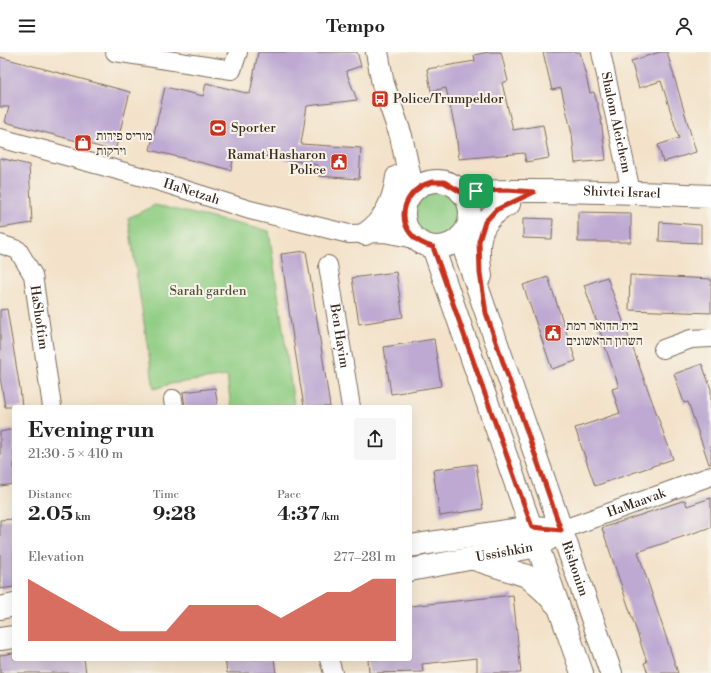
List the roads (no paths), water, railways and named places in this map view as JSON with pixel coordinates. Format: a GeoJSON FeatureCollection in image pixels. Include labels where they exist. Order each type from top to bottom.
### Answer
{"type":"FeatureCollection","features":[{"type":"Feature","properties":{"kind":"street"},"geometry":{"type":"LineString","coordinates":[[115,52],[232,70],[238,52]]}},
{"type":"Feature","properties":{"kind":"street"},"geometry":{"type":"LineString","coordinates":[[377,52],[383,84],[401,136],[411,185],[405,210],[408,230],[424,243],[535,536],[582,673]]}},
{"type":"Feature","properties":{"kind":"street","name":"Shalom Aleichem"},"geometry":{"type":"LineString","coordinates":[[602,52],[631,192]]}},
{"type":"Feature","properties":{"kind":"street"},"geometry":{"type":"LineString","coordinates":[[401,136],[430,176],[452,187],[467,201],[470,217],[464,230],[444,246],[424,243]]}},
{"type":"Feature","properties":{"kind":"street"},"geometry":{"type":"LineString","coordinates":[[374,233],[376,227],[391,203],[396,185],[401,136]]}},
{"type":"Feature","properties":{"kind":"street","name":"HaNetzah"},"geometry":{"type":"LineString","coordinates":[[0,138],[154,180],[250,210],[349,234],[374,233],[424,243]]}},
{"type":"Feature","properties":{"kind":"street"},"geometry":{"type":"LineString","coordinates":[[374,233],[405,210],[413,191],[423,184],[432,182],[452,187]]}},
{"type":"Feature","properties":{"kind":"street","name":"Shivtei Israel"},"geometry":{"type":"LineString","coordinates":[[452,187],[534,192],[631,192],[711,196]]}},
{"type":"Feature","properties":{"kind":"street","name":"Shivtei Israel"},"geometry":{"type":"LineString","coordinates":[[464,230],[480,215],[509,204],[534,192]]}},
{"type":"Feature","properties":{"kind":"street"},"geometry":{"type":"LineString","coordinates":[[486,313],[480,273],[479,241],[482,230],[490,216],[509,204]]}},
{"type":"Feature","properties":{"kind":"street","name":"Rishonim"},"geometry":{"type":"LineString","coordinates":[[464,230],[486,313],[611,673]]}},
{"type":"Feature","properties":{"kind":"street","name":"HaShoftim"},"geometry":{"type":"LineString","coordinates":[[0,244],[18,250],[34,275],[52,405]]}},
{"type":"Feature","properties":{"kind":"street","name":"Ben Hayim"},"geometry":{"type":"LineString","coordinates":[[328,265],[351,405]]}},
{"type":"Feature","properties":{"kind":"street"},"geometry":{"type":"LineString","coordinates":[[663,349],[691,339],[711,338]]}},
{"type":"Feature","properties":{"kind":"street","name":"HaMaavak"},"geometry":{"type":"LineString","coordinates":[[561,530],[711,476]]}},
{"type":"Feature","properties":{"kind":"street","name":"Ussishkin"},"geometry":{"type":"LineString","coordinates":[[412,570],[471,558],[535,536],[561,530]]}},
{"type":"Feature","properties":{"kind":"street","name":"Ussishkin"},"geometry":{"type":"LineString","coordinates":[[412,546],[535,536]]}},
{"type":"Feature","properties":{"kind":"street"},"geometry":{"type":"LineString","coordinates":[[471,558],[527,576],[544,591],[560,609]]}},
{"type":"Feature","properties":{"kind":"street"},"geometry":{"type":"LineString","coordinates":[[0,608],[12,606]]}},
{"type":"Feature","properties":{"kind":"street"},"geometry":{"type":"LineString","coordinates":[[0,639],[12,637]]}},
{"type":"Feature","properties":{"kind":"street"},"geometry":{"type":"LineString","coordinates":[[330,661],[333,673]]}},
{"type":"Feature","properties":{"kind":"place","name":"Police/Trumpeldor"},"geometry":{"type":"Point","coordinates":[380,99]}},
{"type":"Feature","properties":{"kind":"place","name":"Sporter"},"geometry":{"type":"Point","coordinates":[218,128]}},
{"type":"Feature","properties":{"kind":"place","name":"מוריס פירות וירקות"},"geometry":{"type":"Point","coordinates":[83,143]}},
{"type":"Feature","properties":{"kind":"place","name":"Ramat Hasharon Police"},"geometry":{"type":"Point","coordinates":[339,162]}},
{"type":"Feature","properties":{"kind":"place","name":"בית הדואר רמת השרון הראשונים"},"geometry":{"type":"Point","coordinates":[553,333]}},
{"type":"Feature","properties":{"kind":"park label","name":"Sarah garden"},"geometry":{"type":"Point","coordinates":[208,291]}}]}
